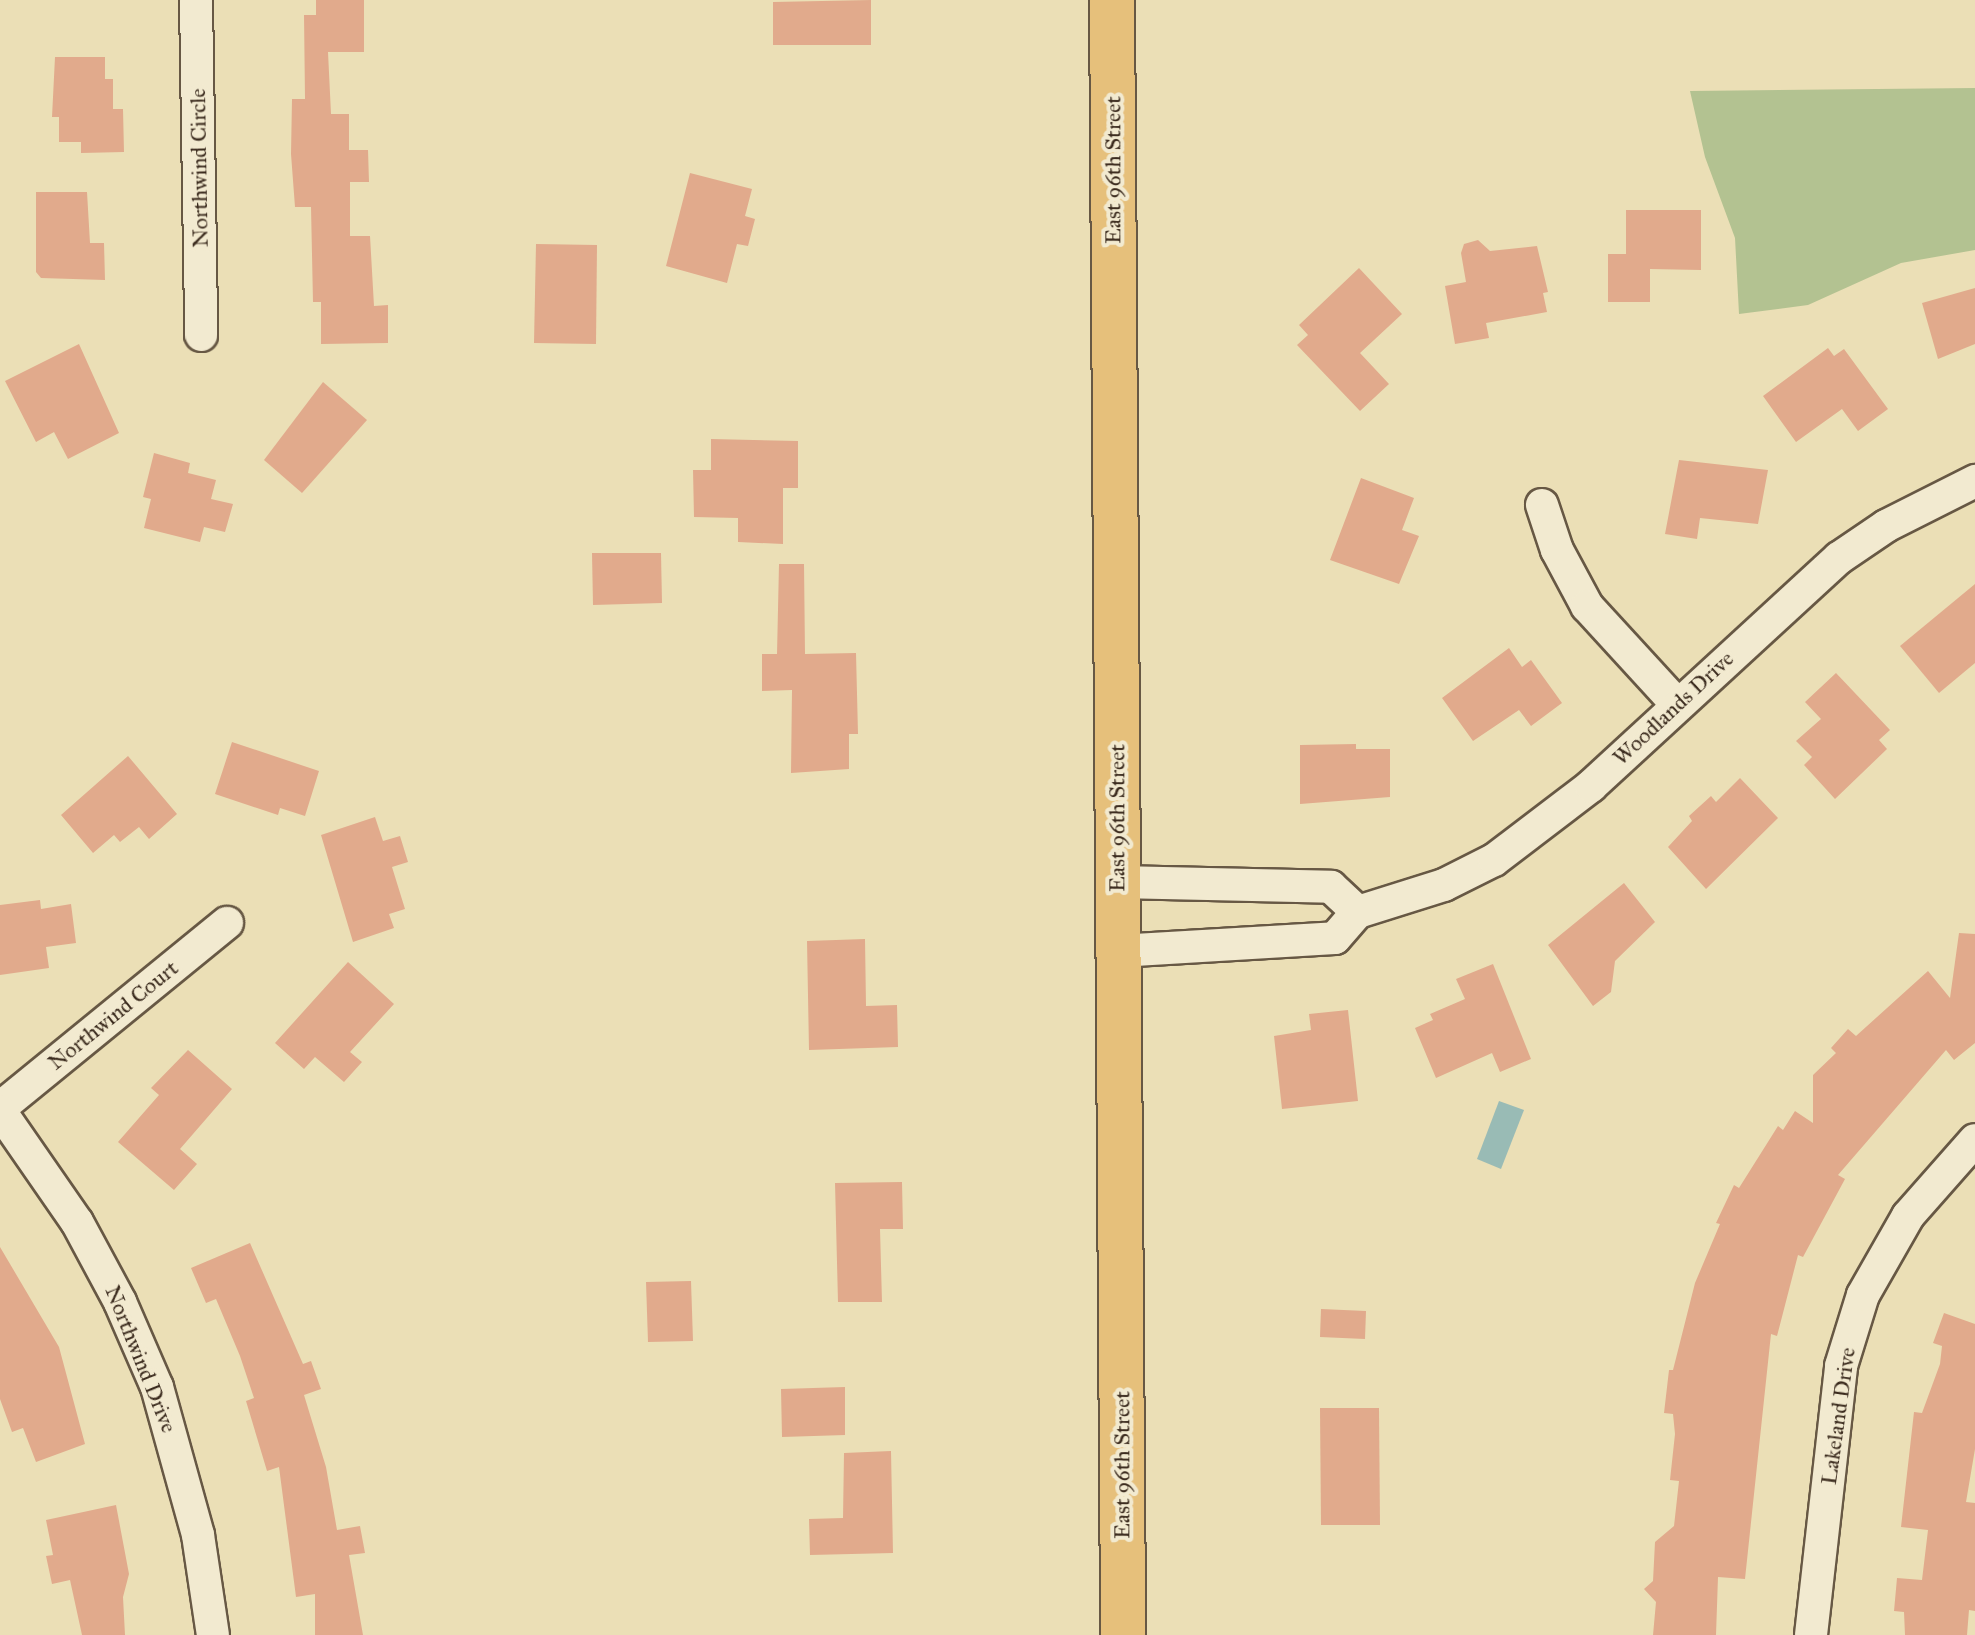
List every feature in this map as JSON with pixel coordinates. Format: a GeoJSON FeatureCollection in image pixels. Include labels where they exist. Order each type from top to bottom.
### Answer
{"type":"FeatureCollection","features":[{"type":"Feature","properties":{"kind":"main road","name":"East 96th Street"},"geometry":{"type":"LineString","coordinates":[[1112,0],[1123,1635]]}},
{"type":"Feature","properties":{"kind":"street","name":"Northwind Circle"},"geometry":{"type":"LineString","coordinates":[[196,0],[201,335]]}},
{"type":"Feature","properties":{"kind":"street","name":"Woodlands Drive"},"geometry":{"type":"LineString","coordinates":[[1118,951],[1335,938],[1358,912],[1444,885],[1494,860],[1591,786],[1676,703],[1839,558],[1886,526],[1975,481]]}},
{"type":"Feature","properties":{"kind":"street"},"geometry":{"type":"LineString","coordinates":[[1542,505],[1562,561],[1587,606],[1676,703]]}},
{"type":"Feature","properties":{"kind":"street"},"geometry":{"type":"LineString","coordinates":[[1118,882],[1331,887],[1358,912]]}},
{"type":"Feature","properties":{"kind":"street","name":"Northwind Court"},"geometry":{"type":"LineString","coordinates":[[0,1109],[227,923]]}},
{"type":"Feature","properties":{"kind":"street","name":"Northwind Drive"},"geometry":{"type":"LineString","coordinates":[[0,1109],[77,1222],[120,1302],[157,1387],[198,1535],[213,1635]]}},
{"type":"Feature","properties":{"kind":"street","name":"Lakeland Drive"},"geometry":{"type":"LineString","coordinates":[[1811,1635],[1841,1366],[1863,1295],[1908,1216],[1975,1140]]}},
{"type":"Feature","properties":{"kind":"green space"},"geometry":{"type":"Polygon","coordinates":[[[1975,88],[1975,250],[1901,263],[1808,305],[1739,314],[1735,238],[1705,157],[1690,91],[1975,88]]]}},
{"type":"Feature","properties":{"kind":"water"},"geometry":{"type":"Polygon","coordinates":[[[1499,1101],[1524,1110],[1501,1169],[1477,1159],[1499,1101]]]}},
{"type":"Feature","properties":{"kind":"building"},"geometry":{"type":"Polygon","coordinates":[[[316,0],[364,0],[364,52],[328,52],[331,114],[349,114],[349,150],[368,150],[369,182],[350,182],[350,236],[370,236],[374,306],[388,305],[388,343],[321,344],[321,302],[313,302],[311,207],[295,207],[291,154],[292,99],[305,99],[304,15],[316,15],[316,0]]]}},
{"type":"Feature","properties":{"kind":"building"},"geometry":{"type":"Polygon","coordinates":[[[871,0],[871,45],[773,45],[773,2],[871,0]]]}},
{"type":"Feature","properties":{"kind":"building"},"geometry":{"type":"Polygon","coordinates":[[[55,57],[105,57],[105,79],[113,79],[113,109],[123,109],[124,152],[81,153],[81,142],[59,142],[59,117],[52,117],[55,57]]]}},
{"type":"Feature","properties":{"kind":"building"},"geometry":{"type":"Polygon","coordinates":[[[690,173],[752,189],[745,216],[755,219],[748,246],[737,244],[727,283],[666,266],[690,173]]]}},
{"type":"Feature","properties":{"kind":"building"},"geometry":{"type":"Polygon","coordinates":[[[36,192],[87,192],[90,243],[104,243],[105,280],[41,278],[36,272],[36,192]]]}},
{"type":"Feature","properties":{"kind":"building"},"geometry":{"type":"Polygon","coordinates":[[[1626,210],[1701,210],[1701,270],[1650,269],[1650,302],[1608,302],[1608,254],[1626,254],[1626,210]]]}},
{"type":"Feature","properties":{"kind":"building"},"geometry":{"type":"Polygon","coordinates":[[[1478,240],[1490,251],[1537,246],[1548,292],[1543,293],[1547,312],[1486,323],[1489,338],[1455,344],[1445,286],[1466,282],[1461,253],[1464,244],[1478,240]]]}},
{"type":"Feature","properties":{"kind":"building"},"geometry":{"type":"Polygon","coordinates":[[[536,244],[597,245],[596,344],[534,343],[536,244]]]}},
{"type":"Feature","properties":{"kind":"building"},"geometry":{"type":"Polygon","coordinates":[[[1359,268],[1402,314],[1360,353],[1389,384],[1360,411],[1297,345],[1308,335],[1299,325],[1359,268]]]}},
{"type":"Feature","properties":{"kind":"building"},"geometry":{"type":"Polygon","coordinates":[[[1975,288],[1975,344],[1938,359],[1922,303],[1975,288]]]}},
{"type":"Feature","properties":{"kind":"building"},"geometry":{"type":"Polygon","coordinates":[[[79,344],[119,433],[68,459],[54,432],[36,442],[5,381],[79,344]]]}},
{"type":"Feature","properties":{"kind":"building"},"geometry":{"type":"Polygon","coordinates":[[[1828,348],[1834,356],[1844,349],[1888,409],[1858,431],[1842,409],[1796,442],[1763,396],[1828,348]]]}},
{"type":"Feature","properties":{"kind":"building"},"geometry":{"type":"Polygon","coordinates":[[[323,382],[367,420],[302,493],[264,460],[323,382]]]}},
{"type":"Feature","properties":{"kind":"building"},"geometry":{"type":"Polygon","coordinates":[[[711,439],[798,441],[798,488],[783,488],[783,544],[738,542],[738,518],[694,517],[693,470],[711,470],[711,439]]]}},
{"type":"Feature","properties":{"kind":"building"},"geometry":{"type":"Polygon","coordinates":[[[154,453],[190,463],[188,473],[216,480],[211,499],[233,504],[225,532],[204,527],[200,542],[144,528],[151,499],[143,497],[154,453]]]}},
{"type":"Feature","properties":{"kind":"building"},"geometry":{"type":"Polygon","coordinates":[[[1679,460],[1768,470],[1758,524],[1700,518],[1697,539],[1665,534],[1679,460]]]}},
{"type":"Feature","properties":{"kind":"building"},"geometry":{"type":"Polygon","coordinates":[[[1361,478],[1414,498],[1402,530],[1419,536],[1399,584],[1330,560],[1361,478]]]}},
{"type":"Feature","properties":{"kind":"building"},"geometry":{"type":"Polygon","coordinates":[[[592,553],[661,553],[662,603],[593,605],[592,553]]]}},
{"type":"Feature","properties":{"kind":"building"},"geometry":{"type":"Polygon","coordinates":[[[779,564],[804,564],[805,654],[856,653],[858,734],[849,734],[849,769],[791,773],[792,690],[762,691],[762,654],[777,654],[779,564]]]}},
{"type":"Feature","properties":{"kind":"building"},"geometry":{"type":"Polygon","coordinates":[[[1975,584],[1975,663],[1939,693],[1900,646],[1975,584]]]}},
{"type":"Feature","properties":{"kind":"building"},"geometry":{"type":"Polygon","coordinates":[[[1509,648],[1522,667],[1531,660],[1562,703],[1531,726],[1519,710],[1473,741],[1442,698],[1509,648]]]}},
{"type":"Feature","properties":{"kind":"building"},"geometry":{"type":"Polygon","coordinates":[[[1836,673],[1890,730],[1879,740],[1887,749],[1835,799],[1804,765],[1812,757],[1796,741],[1821,719],[1805,702],[1836,673]]]}},
{"type":"Feature","properties":{"kind":"building"},"geometry":{"type":"Polygon","coordinates":[[[232,742],[319,771],[305,816],[280,808],[278,815],[215,794],[232,742]]]}},
{"type":"Feature","properties":{"kind":"building"},"geometry":{"type":"Polygon","coordinates":[[[1356,744],[1356,749],[1390,749],[1390,797],[1300,804],[1300,745],[1356,744]]]}},
{"type":"Feature","properties":{"kind":"building"},"geometry":{"type":"Polygon","coordinates":[[[128,756],[177,814],[149,839],[139,827],[120,842],[114,835],[93,853],[61,815],[128,756]]]}},
{"type":"Feature","properties":{"kind":"building"},"geometry":{"type":"Polygon","coordinates":[[[1740,778],[1778,818],[1706,889],[1668,847],[1692,821],[1689,816],[1711,796],[1716,802],[1740,778]]]}},
{"type":"Feature","properties":{"kind":"building"},"geometry":{"type":"Polygon","coordinates":[[[375,817],[383,841],[400,836],[408,862],[392,867],[405,909],[389,914],[394,928],[353,942],[321,835],[375,817]]]}},
{"type":"Feature","properties":{"kind":"building"},"geometry":{"type":"Polygon","coordinates":[[[1624,883],[1655,922],[1615,961],[1611,992],[1593,1006],[1548,945],[1624,883]]]}},
{"type":"Feature","properties":{"kind":"building"},"geometry":{"type":"Polygon","coordinates":[[[40,900],[41,909],[71,904],[76,943],[46,947],[49,968],[0,975],[0,905],[40,900]]]}},
{"type":"Feature","properties":{"kind":"building"},"geometry":{"type":"Polygon","coordinates":[[[1959,933],[1975,934],[1975,1043],[1954,1060],[1946,1050],[1838,1175],[1845,1179],[1803,1257],[1798,1255],[1777,1336],[1771,1334],[1745,1579],[1718,1577],[1716,1635],[1653,1635],[1656,1602],[1644,1589],[1653,1581],[1655,1542],[1674,1526],[1679,1481],[1670,1480],[1675,1434],[1673,1414],[1664,1413],[1669,1370],[1673,1370],[1695,1283],[1720,1224],[1716,1223],[1734,1185],[1739,1188],[1778,1126],[1783,1130],[1795,1111],[1813,1123],[1813,1075],[1836,1053],[1831,1048],[1848,1029],[1856,1036],[1928,971],[1950,998],[1959,933]]]}},
{"type":"Feature","properties":{"kind":"building"},"geometry":{"type":"Polygon","coordinates":[[[865,939],[866,1006],[897,1005],[898,1047],[809,1050],[807,941],[865,939]]]}},
{"type":"Feature","properties":{"kind":"building"},"geometry":{"type":"Polygon","coordinates":[[[348,962],[394,1004],[350,1052],[362,1062],[344,1082],[315,1057],[304,1069],[275,1043],[348,962]]]}},
{"type":"Feature","properties":{"kind":"building"},"geometry":{"type":"Polygon","coordinates":[[[1493,964],[1531,1059],[1500,1072],[1492,1053],[1436,1078],[1415,1028],[1433,1020],[1430,1014],[1465,999],[1456,979],[1493,964]]]}},
{"type":"Feature","properties":{"kind":"building"},"geometry":{"type":"Polygon","coordinates":[[[1348,1010],[1358,1101],[1282,1109],[1274,1036],[1311,1030],[1309,1014],[1348,1010]]]}},
{"type":"Feature","properties":{"kind":"building"},"geometry":{"type":"Polygon","coordinates":[[[188,1050],[232,1089],[180,1149],[197,1164],[174,1190],[118,1142],[159,1095],[151,1088],[188,1050]]]}},
{"type":"Feature","properties":{"kind":"building"},"geometry":{"type":"Polygon","coordinates":[[[902,1182],[903,1229],[880,1229],[882,1302],[838,1302],[835,1183],[902,1182]]]}},
{"type":"Feature","properties":{"kind":"building"},"geometry":{"type":"Polygon","coordinates":[[[250,1243],[303,1364],[311,1361],[321,1389],[304,1395],[326,1467],[337,1530],[360,1526],[365,1553],[349,1555],[363,1635],[315,1635],[315,1594],[296,1597],[279,1467],[267,1471],[246,1401],[254,1398],[240,1356],[216,1299],[206,1303],[191,1268],[250,1243]]]}},
{"type":"Feature","properties":{"kind":"building"},"geometry":{"type":"Polygon","coordinates":[[[0,1247],[59,1347],[85,1444],[36,1462],[23,1428],[12,1432],[0,1399],[0,1247]]]}},
{"type":"Feature","properties":{"kind":"building"},"geometry":{"type":"Polygon","coordinates":[[[691,1281],[693,1341],[648,1342],[646,1282],[691,1281]]]}},
{"type":"Feature","properties":{"kind":"building"},"geometry":{"type":"Polygon","coordinates":[[[1321,1309],[1366,1311],[1365,1339],[1320,1337],[1321,1309]]]}},
{"type":"Feature","properties":{"kind":"building"},"geometry":{"type":"Polygon","coordinates":[[[1944,1313],[1975,1324],[1975,1449],[1966,1502],[1975,1503],[1975,1611],[1969,1610],[1967,1635],[1905,1635],[1904,1612],[1894,1611],[1897,1578],[1922,1580],[1928,1530],[1901,1527],[1914,1412],[1922,1413],[1940,1364],[1942,1346],[1933,1343],[1944,1313]]]}},
{"type":"Feature","properties":{"kind":"building"},"geometry":{"type":"Polygon","coordinates":[[[845,1387],[845,1435],[782,1437],[781,1389],[845,1387]]]}},
{"type":"Feature","properties":{"kind":"building"},"geometry":{"type":"Polygon","coordinates":[[[1320,1408],[1379,1408],[1380,1525],[1321,1525],[1320,1408]]]}},
{"type":"Feature","properties":{"kind":"building"},"geometry":{"type":"Polygon","coordinates":[[[891,1451],[893,1553],[810,1555],[809,1519],[843,1518],[844,1453],[891,1451]]]}},
{"type":"Feature","properties":{"kind":"building"},"geometry":{"type":"Polygon","coordinates":[[[116,1505],[129,1574],[123,1597],[125,1635],[82,1635],[70,1580],[52,1584],[46,1556],[53,1555],[46,1520],[116,1505]]]}}]}
